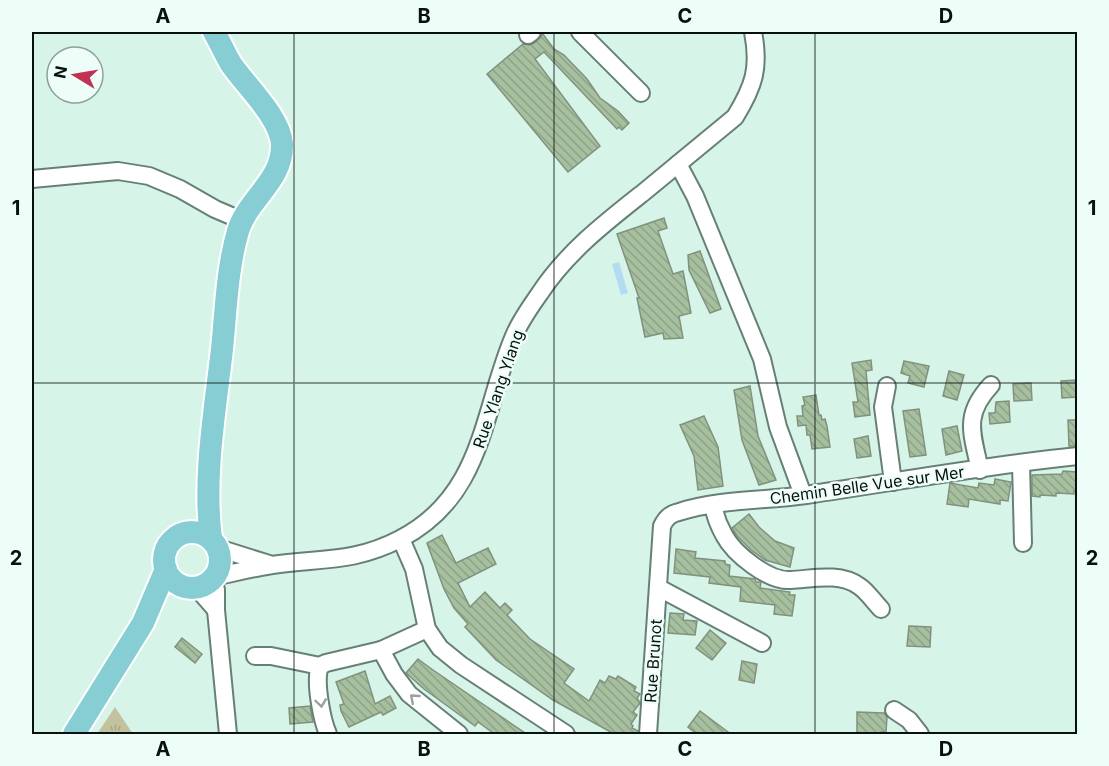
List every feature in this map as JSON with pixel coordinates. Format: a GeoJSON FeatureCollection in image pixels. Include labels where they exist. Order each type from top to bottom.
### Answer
{"type":"FeatureCollection","features":[{"type":"Feature","properties":{"kind":"main road"},"geometry":{"type":"LineString","coordinates":[[143,623],[203,583],[220,563],[208,515],[212,442],[231,265],[243,221],[276,174],[281,161],[282,142],[272,117],[231,64],[214,32]]}},
{"type":"Feature","properties":{"kind":"main road"},"geometry":{"type":"LineString","coordinates":[[183,533],[203,485],[212,442]]}},
{"type":"Feature","properties":{"kind":"main road"},"geometry":{"type":"LineString","coordinates":[[74,735],[143,623],[166,569],[165,552],[175,538],[183,533],[198,532],[214,544]]}},
{"type":"Feature","properties":{"kind":"main road"},"geometry":{"type":"LineString","coordinates":[[166,569],[175,582],[203,583]]}},
{"type":"Feature","properties":{"kind":"street"},"geometry":{"type":"LineString","coordinates":[[580,32],[641,93]]}},
{"type":"Feature","properties":{"kind":"street","name":"Rue Ylang Ylang"},"geometry":{"type":"LineString","coordinates":[[273,565],[324,562],[364,555],[401,539],[437,514],[458,488],[477,452],[514,335],[540,291],[570,255],[598,228],[735,117],[750,94],[755,70],[756,48],[753,32]]}},
{"type":"Feature","properties":{"kind":"street"},"geometry":{"type":"LineString","coordinates":[[678,164],[695,196],[762,359],[778,427],[803,495]]}},
{"type":"Feature","properties":{"kind":"street"},"geometry":{"type":"LineString","coordinates":[[32,179],[118,171],[148,176],[180,189],[243,221]]}},
{"type":"Feature","properties":{"kind":"street"},"geometry":{"type":"LineString","coordinates":[[980,470],[972,414],[981,395],[991,385]]}},
{"type":"Feature","properties":{"kind":"street"},"geometry":{"type":"LineString","coordinates":[[887,386],[883,407],[893,482]]}},
{"type":"Feature","properties":{"kind":"street","name":"Chemin Belle Vue sur Mer"},"geometry":{"type":"LineString","coordinates":[[662,526],[668,517],[678,512],[713,505],[803,495],[1077,456]]}},
{"type":"Feature","properties":{"kind":"street"},"geometry":{"type":"LineString","coordinates":[[1021,463],[1023,543]]}},
{"type":"Feature","properties":{"kind":"street"},"geometry":{"type":"LineString","coordinates":[[713,505],[725,537],[741,557],[763,572],[788,581],[820,577],[848,581],[859,586],[881,609]]}},
{"type":"Feature","properties":{"kind":"street","name":"Rue Brunot"},"geometry":{"type":"LineString","coordinates":[[648,735],[662,526]]}},
{"type":"Feature","properties":{"kind":"street"},"geometry":{"type":"LineString","coordinates":[[401,539],[414,569],[427,629],[440,648],[461,665],[566,735]]}},
{"type":"Feature","properties":{"kind":"street"},"geometry":{"type":"LineString","coordinates":[[214,544],[273,565]]}},
{"type":"Feature","properties":{"kind":"street"},"geometry":{"type":"LineString","coordinates":[[228,735],[216,610],[203,583],[273,565]]}},
{"type":"Feature","properties":{"kind":"street"},"geometry":{"type":"LineString","coordinates":[[659,588],[762,643]]}},
{"type":"Feature","properties":{"kind":"street"},"geometry":{"type":"LineString","coordinates":[[255,656],[271,656],[320,666],[381,650],[427,629]]}},
{"type":"Feature","properties":{"kind":"street"},"geometry":{"type":"LineString","coordinates":[[381,650],[394,674],[409,694],[459,735]]}},
{"type":"Feature","properties":{"kind":"street"},"geometry":{"type":"LineString","coordinates":[[320,666],[318,679],[325,734]]}},
{"type":"Feature","properties":{"kind":"street"},"geometry":{"type":"LineString","coordinates":[[894,710],[909,720],[920,735]]}},
{"type":"Feature","properties":{"kind":"green space"},"geometry":{"type":"Polygon","coordinates":[[[115,707],[133,734],[97,734],[115,707]]]}},
{"type":"Feature","properties":{"kind":"water"},"geometry":{"type":"Polygon","coordinates":[[[619,262],[628,293],[621,295],[612,264],[619,262]]]}},
{"type":"Feature","properties":{"kind":"building"},"geometry":{"type":"Polygon","coordinates":[[[542,33],[554,49],[564,55],[587,79],[600,98],[618,111],[629,123],[622,130],[619,127],[617,129],[544,52],[535,59],[600,146],[568,172],[487,74],[523,44],[534,43],[542,33]]]}},
{"type":"Feature","properties":{"kind":"building"},"geometry":{"type":"Polygon","coordinates":[[[664,218],[667,228],[658,231],[673,274],[683,271],[691,313],[679,316],[683,338],[664,339],[663,333],[645,337],[637,298],[639,298],[617,234],[664,218]]]}},
{"type":"Feature","properties":{"kind":"building"},"geometry":{"type":"Polygon","coordinates":[[[700,251],[721,309],[710,313],[689,270],[688,255],[700,251]]]}},
{"type":"Feature","properties":{"kind":"building"},"geometry":{"type":"Polygon","coordinates":[[[871,360],[872,370],[866,371],[870,415],[855,417],[853,402],[858,402],[852,363],[871,360]]]}},
{"type":"Feature","properties":{"kind":"building"},"geometry":{"type":"Polygon","coordinates":[[[904,361],[929,366],[924,387],[908,383],[910,376],[901,373],[904,361]]]}},
{"type":"Feature","properties":{"kind":"building"},"geometry":{"type":"Polygon","coordinates":[[[949,371],[964,375],[957,400],[943,396],[949,371]]]}},
{"type":"Feature","properties":{"kind":"building"},"geometry":{"type":"Polygon","coordinates":[[[1077,380],[1077,397],[1062,398],[1061,381],[1077,380]]]}},
{"type":"Feature","properties":{"kind":"building"},"geometry":{"type":"Polygon","coordinates":[[[1031,383],[1032,400],[1014,401],[1013,384],[1031,383]]]}},
{"type":"Feature","properties":{"kind":"building"},"geometry":{"type":"Polygon","coordinates":[[[750,386],[758,436],[776,480],[759,485],[742,440],[734,390],[750,386]]]}},
{"type":"Feature","properties":{"kind":"building"},"geometry":{"type":"Polygon","coordinates":[[[816,395],[819,415],[822,420],[825,419],[827,426],[830,447],[812,449],[806,425],[798,426],[797,416],[803,416],[802,406],[805,405],[803,397],[816,395]]]}},
{"type":"Feature","properties":{"kind":"building"},"geometry":{"type":"Polygon","coordinates":[[[1009,401],[1010,422],[990,424],[989,413],[995,413],[996,402],[1009,401]]]}},
{"type":"Feature","properties":{"kind":"building"},"geometry":{"type":"Polygon","coordinates":[[[919,409],[926,455],[910,457],[903,411],[919,409]]]}},
{"type":"Feature","properties":{"kind":"building"},"geometry":{"type":"Polygon","coordinates":[[[704,416],[718,447],[723,486],[698,490],[694,456],[680,425],[704,416]]]}},
{"type":"Feature","properties":{"kind":"building"},"geometry":{"type":"Polygon","coordinates":[[[1068,420],[1077,420],[1077,446],[1069,446],[1068,420]]]}},
{"type":"Feature","properties":{"kind":"building"},"geometry":{"type":"Polygon","coordinates":[[[957,426],[962,451],[946,455],[942,429],[957,426]]]}},
{"type":"Feature","properties":{"kind":"building"},"geometry":{"type":"Polygon","coordinates":[[[868,436],[871,456],[857,458],[854,439],[868,436]]]}},
{"type":"Feature","properties":{"kind":"building"},"geometry":{"type":"Polygon","coordinates":[[[1063,471],[1077,472],[1077,491],[1074,491],[1074,494],[1056,493],[1056,496],[1032,496],[1032,475],[1062,474],[1063,471]]]}},
{"type":"Feature","properties":{"kind":"building"},"geometry":{"type":"Polygon","coordinates":[[[995,479],[1011,482],[1008,501],[1000,500],[1000,504],[969,499],[968,507],[947,504],[950,483],[978,488],[979,483],[994,485],[995,479]]]}},
{"type":"Feature","properties":{"kind":"building"},"geometry":{"type":"Polygon","coordinates":[[[749,514],[759,527],[775,541],[794,548],[790,567],[765,560],[737,536],[732,528],[749,514]]]}},
{"type":"Feature","properties":{"kind":"building"},"geometry":{"type":"Polygon","coordinates":[[[442,535],[456,563],[488,548],[496,564],[458,583],[470,607],[485,592],[500,608],[505,603],[512,610],[507,615],[530,639],[574,669],[564,683],[589,701],[600,680],[605,683],[609,676],[616,679],[618,676],[636,687],[634,691],[640,694],[637,698],[640,703],[633,712],[637,715],[631,724],[632,728],[638,731],[638,735],[616,735],[553,700],[496,660],[465,627],[468,624],[454,608],[444,589],[427,543],[442,535]]]}},
{"type":"Feature","properties":{"kind":"building"},"geometry":{"type":"Polygon","coordinates":[[[676,549],[696,552],[695,558],[725,561],[725,564],[730,565],[729,576],[755,579],[756,582],[761,582],[760,588],[790,592],[789,595],[795,595],[792,616],[774,614],[775,605],[740,601],[741,587],[709,583],[710,577],[674,573],[676,549]]]}},
{"type":"Feature","properties":{"kind":"building"},"geometry":{"type":"Polygon","coordinates":[[[670,613],[684,614],[683,620],[697,621],[695,635],[668,633],[670,613]]]}},
{"type":"Feature","properties":{"kind":"building"},"geometry":{"type":"Polygon","coordinates":[[[909,626],[931,627],[930,647],[907,646],[909,626]]]}},
{"type":"Feature","properties":{"kind":"building"},"geometry":{"type":"Polygon","coordinates":[[[710,630],[726,643],[712,660],[696,648],[710,630]]]}},
{"type":"Feature","properties":{"kind":"building"},"geometry":{"type":"Polygon","coordinates":[[[182,638],[202,654],[195,663],[175,647],[182,638]]]}},
{"type":"Feature","properties":{"kind":"building"},"geometry":{"type":"Polygon","coordinates":[[[418,659],[528,735],[496,735],[478,722],[475,726],[406,673],[418,659]]]}},
{"type":"Feature","properties":{"kind":"building"},"geometry":{"type":"Polygon","coordinates":[[[742,661],[757,664],[754,683],[739,680],[742,661]]]}},
{"type":"Feature","properties":{"kind":"building"},"geometry":{"type":"Polygon","coordinates":[[[365,671],[375,704],[390,696],[396,708],[383,715],[381,712],[349,727],[341,711],[340,705],[344,704],[336,682],[365,671]]]}},
{"type":"Feature","properties":{"kind":"building"},"geometry":{"type":"Polygon","coordinates":[[[310,706],[313,722],[290,724],[289,708],[310,706]]]}},
{"type":"Feature","properties":{"kind":"building"},"geometry":{"type":"Polygon","coordinates":[[[700,711],[732,735],[698,735],[688,727],[700,711]]]}},
{"type":"Feature","properties":{"kind":"building"},"geometry":{"type":"Polygon","coordinates":[[[857,712],[884,713],[887,717],[886,732],[881,732],[881,735],[857,735],[857,712]]]}}]}
